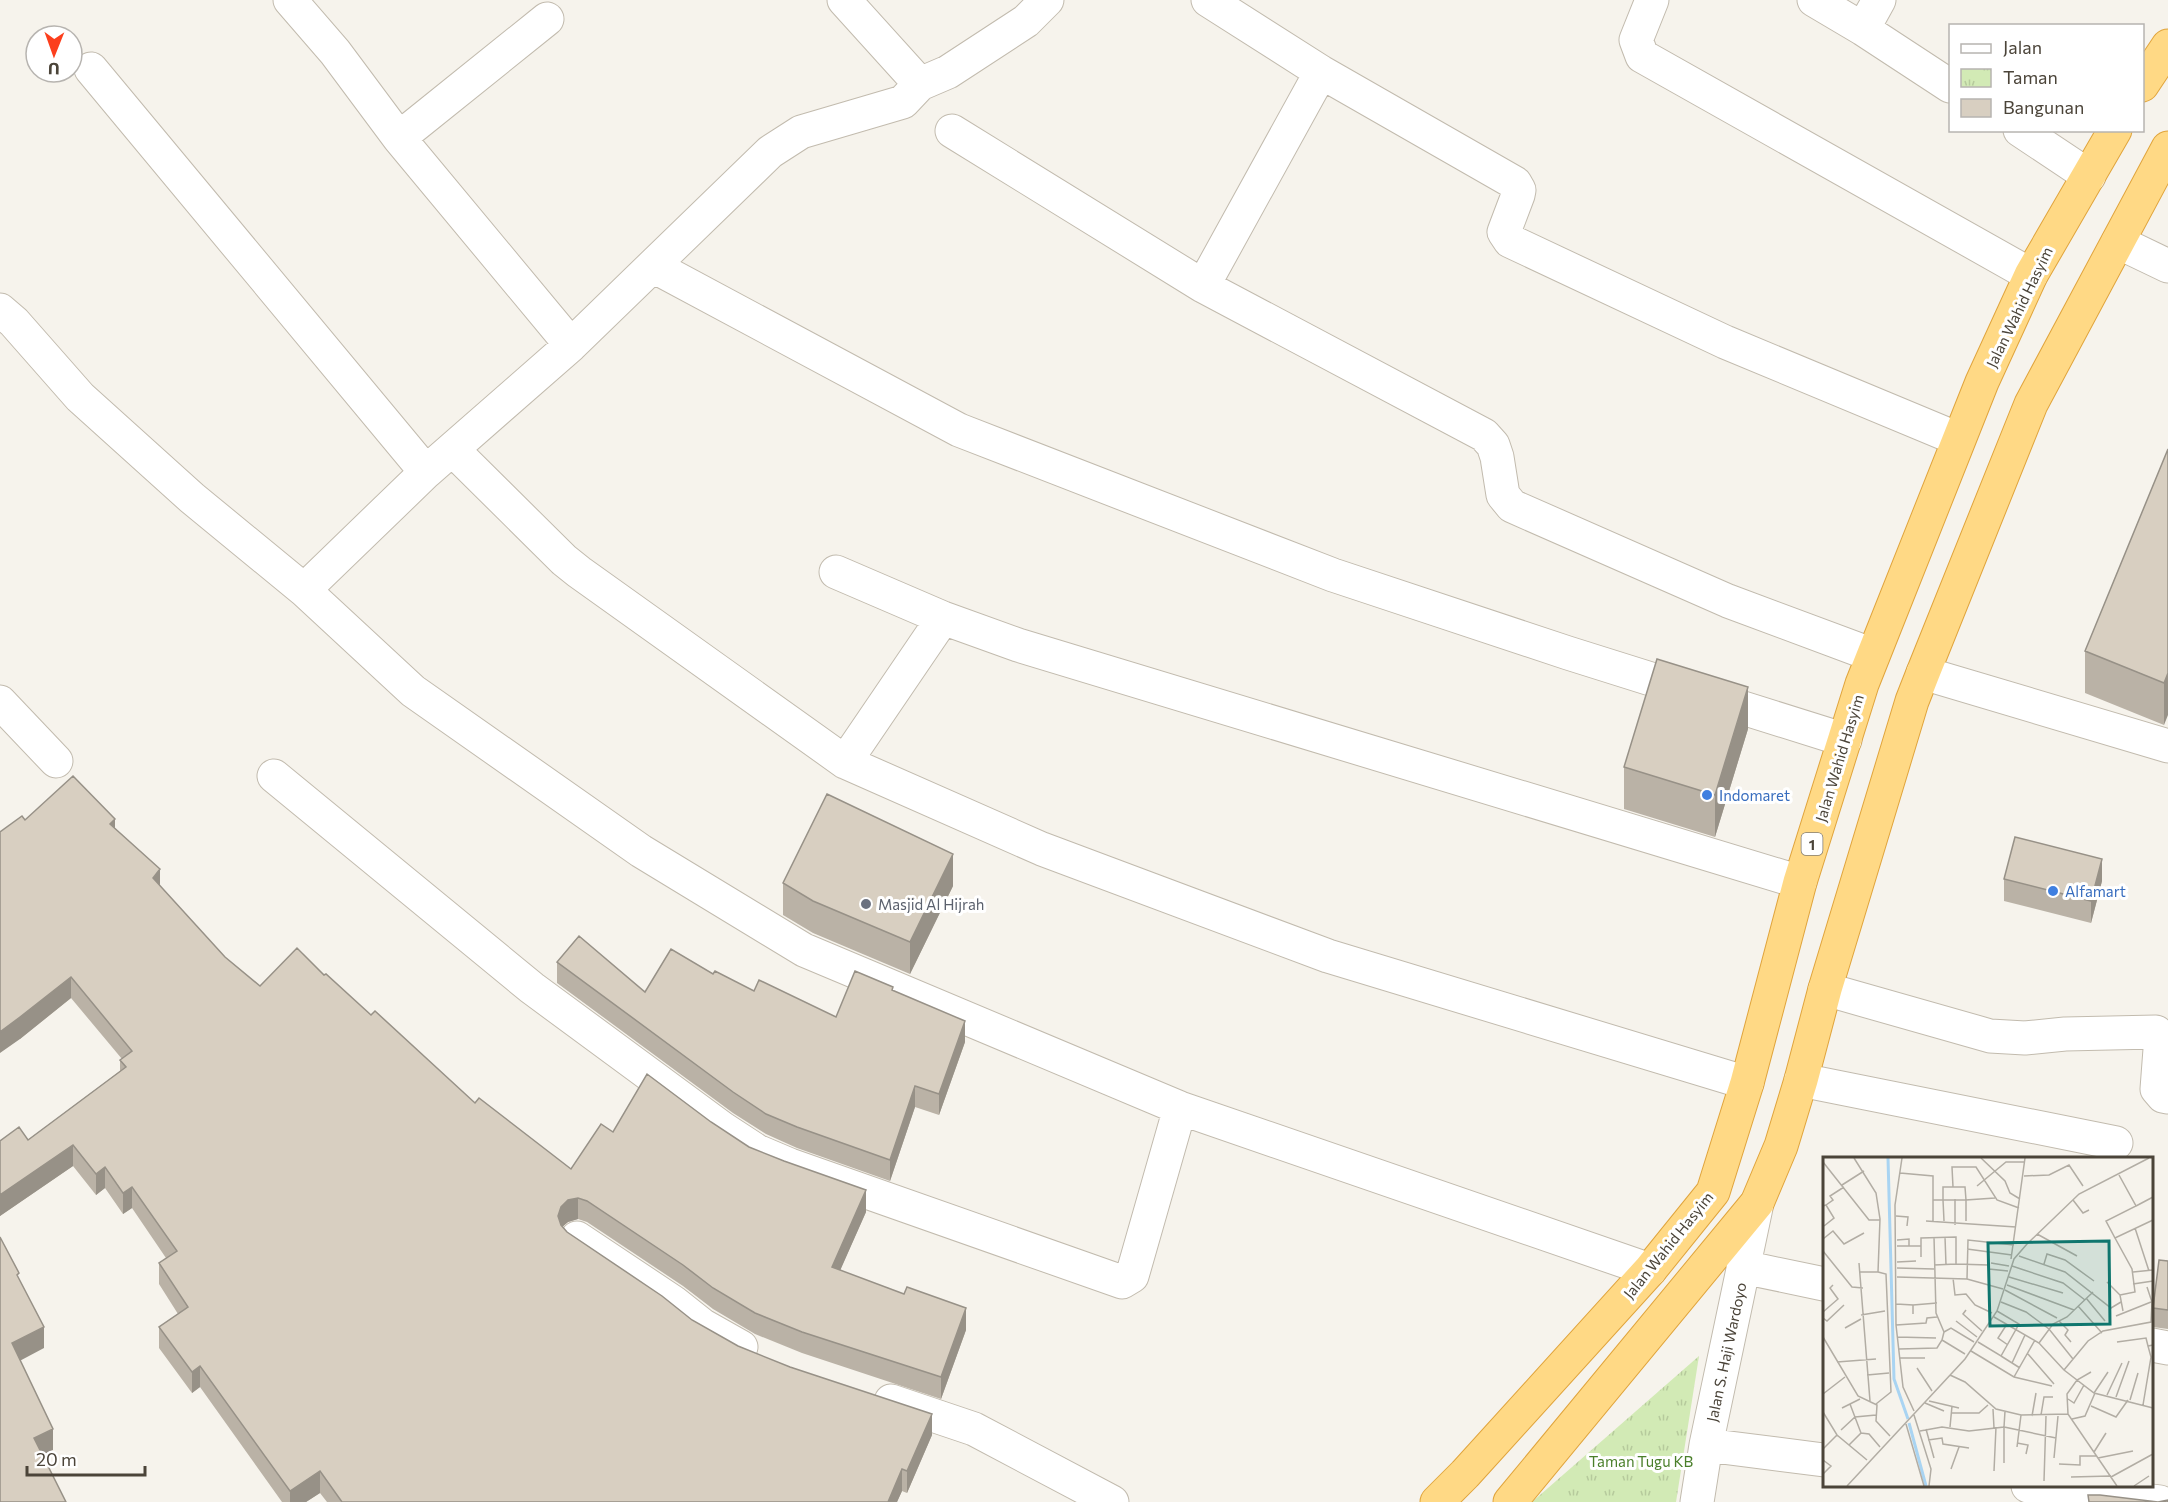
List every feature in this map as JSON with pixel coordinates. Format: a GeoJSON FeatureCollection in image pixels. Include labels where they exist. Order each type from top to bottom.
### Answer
{"type":"FeatureCollection","features":[{"type":"Feature","properties":{"kind":"highway"},"geometry":{"type":"LineString","coordinates":[[2144,82],[2168,46]]}},
{"type":"Feature","properties":{"kind":"highway","name":"Jalan Wahid Hasyim"},"geometry":{"type":"LineString","coordinates":[[1437,1502],[1650,1270],[1713,1192],[1747,1083],[1800,882],[1862,684],[1958,439],[2031,275],[2114,132]]}},
{"type":"Feature","properties":{"kind":"highway"},"geometry":{"type":"LineString","coordinates":[[1510,1502],[1757,1203],[1781,1146],[1825,988],[1912,701],[2031,404],[2168,148]]}},
{"type":"Feature","properties":{"kind":"street"},"geometry":{"type":"LineString","coordinates":[[290,0],[335,52],[399,138],[571,345]]}},
{"type":"Feature","properties":{"kind":"street"},"geometry":{"type":"LineString","coordinates":[[844,0],[920,84]]}},
{"type":"Feature","properties":{"kind":"street"},"geometry":{"type":"LineString","coordinates":[[304,590],[426,472],[571,345],[770,152],[801,132],[903,102],[920,84],[948,72],[1026,21],[1047,0]]}},
{"type":"Feature","properties":{"kind":"street"},"geometry":{"type":"LineString","coordinates":[[1208,0],[1321,72],[1515,183],[1519,190],[1518,195],[1504,232],[1510,242],[1725,342],[1958,439]]}},
{"type":"Feature","properties":{"kind":"street"},"geometry":{"type":"LineString","coordinates":[[1652,0],[1636,40],[1642,56],[2031,275]]}},
{"type":"Feature","properties":{"kind":"street"},"geometry":{"type":"LineString","coordinates":[[1814,0],[1949,85]]}},
{"type":"Feature","properties":{"kind":"street"},"geometry":{"type":"LineString","coordinates":[[1863,29],[1879,0]]}},
{"type":"Feature","properties":{"kind":"street"},"geometry":{"type":"LineString","coordinates":[[399,138],[547,19]]}},
{"type":"Feature","properties":{"kind":"street"},"geometry":{"type":"LineString","coordinates":[[91,69],[426,472]]}},
{"type":"Feature","properties":{"kind":"street"},"geometry":{"type":"LineString","coordinates":[[1203,286],[1321,72]]}},
{"type":"Feature","properties":{"kind":"street"},"geometry":{"type":"LineString","coordinates":[[952,131],[1203,286],[1484,435],[1493,445],[1503,495],[1512,506],[1728,601],[1873,655]]}},
{"type":"Feature","properties":{"kind":"street"},"geometry":{"type":"LineString","coordinates":[[2023,132],[2089,176]]}},
{"type":"Feature","properties":{"kind":"street"},"geometry":{"type":"LineString","coordinates":[[2118,242],[2168,266]]}},
{"type":"Feature","properties":{"kind":"street"},"geometry":{"type":"LineString","coordinates":[[653,266],[959,430],[1333,576],[1845,740]]}},
{"type":"Feature","properties":{"kind":"street"},"geometry":{"type":"LineString","coordinates":[[0,310],[14,322],[80,397],[192,498],[304,590],[413,691],[641,851],[804,950],[1180,1108],[1650,1270]]}},
{"type":"Feature","properties":{"kind":"street"},"geometry":{"type":"LineString","coordinates":[[453,450],[564,560],[579,572],[845,762],[1042,849],[1328,956],[1747,1083]]}},
{"type":"Feature","properties":{"kind":"street"},"geometry":{"type":"LineString","coordinates":[[836,572],[943,618],[1018,645],[1800,882]]}},
{"type":"Feature","properties":{"kind":"street"},"geometry":{"type":"LineString","coordinates":[[845,762],[943,618]]}},
{"type":"Feature","properties":{"kind":"street"},"geometry":{"type":"LineString","coordinates":[[1923,673],[2168,746]]}},
{"type":"Feature","properties":{"kind":"street"},"geometry":{"type":"LineString","coordinates":[[0,702],[56,761]]}},
{"type":"Feature","properties":{"kind":"street"},"geometry":{"type":"LineString","coordinates":[[274,776],[532,988],[722,1128],[757,1151],[790,1165],[1118,1282],[1126,1281],[1132,1276],[1180,1108]]}},
{"type":"Feature","properties":{"kind":"street"},"geometry":{"type":"LineString","coordinates":[[1825,988],[1990,1036],[2025,1038],[2065,1034],[2156,1032],[2161,1036],[2157,1089],[2163,1096],[2168,1097]]}},
{"type":"Feature","properties":{"kind":"street"},"geometry":{"type":"LineString","coordinates":[[1801,1080],[2116,1143]]}},
{"type":"Feature","properties":{"kind":"street","name":"Jalan S. Haji Wardoyo"},"geometry":{"type":"LineString","coordinates":[[1697,1502],[1706,1445],[1757,1203]]}},
{"type":"Feature","properties":{"kind":"street"},"geometry":{"type":"LineString","coordinates":[[577,1238],[673,1302],[702,1325],[721,1337],[767,1359]]}},
{"type":"Feature","properties":{"kind":"street"},"geometry":{"type":"LineString","coordinates":[[1743,1267],[1823,1284]]}},
{"type":"Feature","properties":{"kind":"street"},"geometry":{"type":"LineString","coordinates":[[2153,1345],[2168,1348]]}},
{"type":"Feature","properties":{"kind":"street"},"geometry":{"type":"LineString","coordinates":[[866,1393],[974,1429],[1112,1502]]}},
{"type":"Feature","properties":{"kind":"street"},"geometry":{"type":"LineString","coordinates":[[1706,1445],[1823,1460]]}},
{"type":"Feature","properties":{"kind":"street"},"geometry":{"type":"LineString","coordinates":[[2044,1487],[2160,1502]]}},
{"type":"Feature","properties":{"kind":"green space","name":"Taman Tugu KB"},"geometry":{"type":"Polygon","coordinates":[[[1699,1356],[1676,1502],[1532,1502],[1699,1356]]]}},
{"type":"Feature","properties":{"kind":"building"},"geometry":{"type":"Polygon","coordinates":[[[2168,449],[2168,673],[2164,683],[2085,651],[2168,449]]]}},
{"type":"Feature","properties":{"kind":"building"},"geometry":{"type":"Polygon","coordinates":[[[1657,659],[1748,687],[1715,795],[1624,767],[1657,659]]]}},
{"type":"Feature","properties":{"kind":"building"},"geometry":{"type":"Polygon","coordinates":[[[73,776],[115,819],[110,824],[160,869],[153,878],[225,957],[260,986],[297,948],[324,975],[326,974],[371,1015],[375,1011],[475,1103],[479,1098],[571,1169],[601,1124],[613,1132],[647,1074],[749,1147],[866,1190],[832,1267],[904,1294],[907,1287],[966,1308],[941,1377],[802,1332],[755,1313],[713,1288],[683,1265],[587,1201],[578,1198],[568,1200],[561,1207],[558,1216],[567,1232],[662,1296],[692,1320],[738,1346],[790,1367],[932,1414],[907,1471],[902,1469],[888,1502],[342,1502],[320,1471],[290,1491],[200,1366],[192,1372],[159,1327],[188,1307],[159,1263],[177,1251],[132,1187],[123,1193],[105,1167],[96,1174],[73,1145],[0,1195],[0,1141],[19,1127],[28,1140],[126,1067],[120,1060],[132,1051],[71,977],[0,1032],[0,832],[22,816],[25,820],[73,776]]]}},
{"type":"Feature","properties":{"kind":"building","name":"Masjid Al Hijrah"},"geometry":{"type":"Polygon","coordinates":[[[827,794],[953,854],[910,942],[813,901],[783,883],[827,794]]]}},
{"type":"Feature","properties":{"kind":"building"},"geometry":{"type":"Polygon","coordinates":[[[2015,837],[2102,859],[2091,901],[2004,879],[2015,837]]]}},
{"type":"Feature","properties":{"kind":"building"},"geometry":{"type":"Polygon","coordinates":[[[579,936],[645,992],[671,949],[713,974],[715,971],[754,991],[759,980],[836,1017],[855,971],[893,987],[892,990],[965,1021],[939,1094],[915,1086],[890,1160],[766,1114],[733,1092],[557,962],[579,936]]]}},
{"type":"Feature","properties":{"kind":"building"},"geometry":{"type":"Polygon","coordinates":[[[0,1237],[44,1327],[12,1343],[53,1429],[34,1438],[66,1502],[0,1502],[0,1237]]]}},
{"type":"Feature","properties":{"kind":"building"},"geometry":{"type":"Polygon","coordinates":[[[2159,1260],[2168,1261],[2168,1310],[2153,1308],[2159,1260]]]}},
{"type":"Feature","properties":{"kind":"building"},"geometry":{"type":"Polygon","coordinates":[[[2088,1495],[2100,1495],[2158,1502],[2089,1502],[2088,1495]]]}},
{"type":"Feature","properties":{"kind":"place","name":"Indomaret"},"geometry":{"type":"Point","coordinates":[1707,795]}},
{"type":"Feature","properties":{"kind":"place","name":"Alfamart"},"geometry":{"type":"Point","coordinates":[2053,891]}},
{"type":"Feature","properties":{"kind":"place","name":"Masjid Al Hijrah"},"geometry":{"type":"Point","coordinates":[866,904]}}]}
